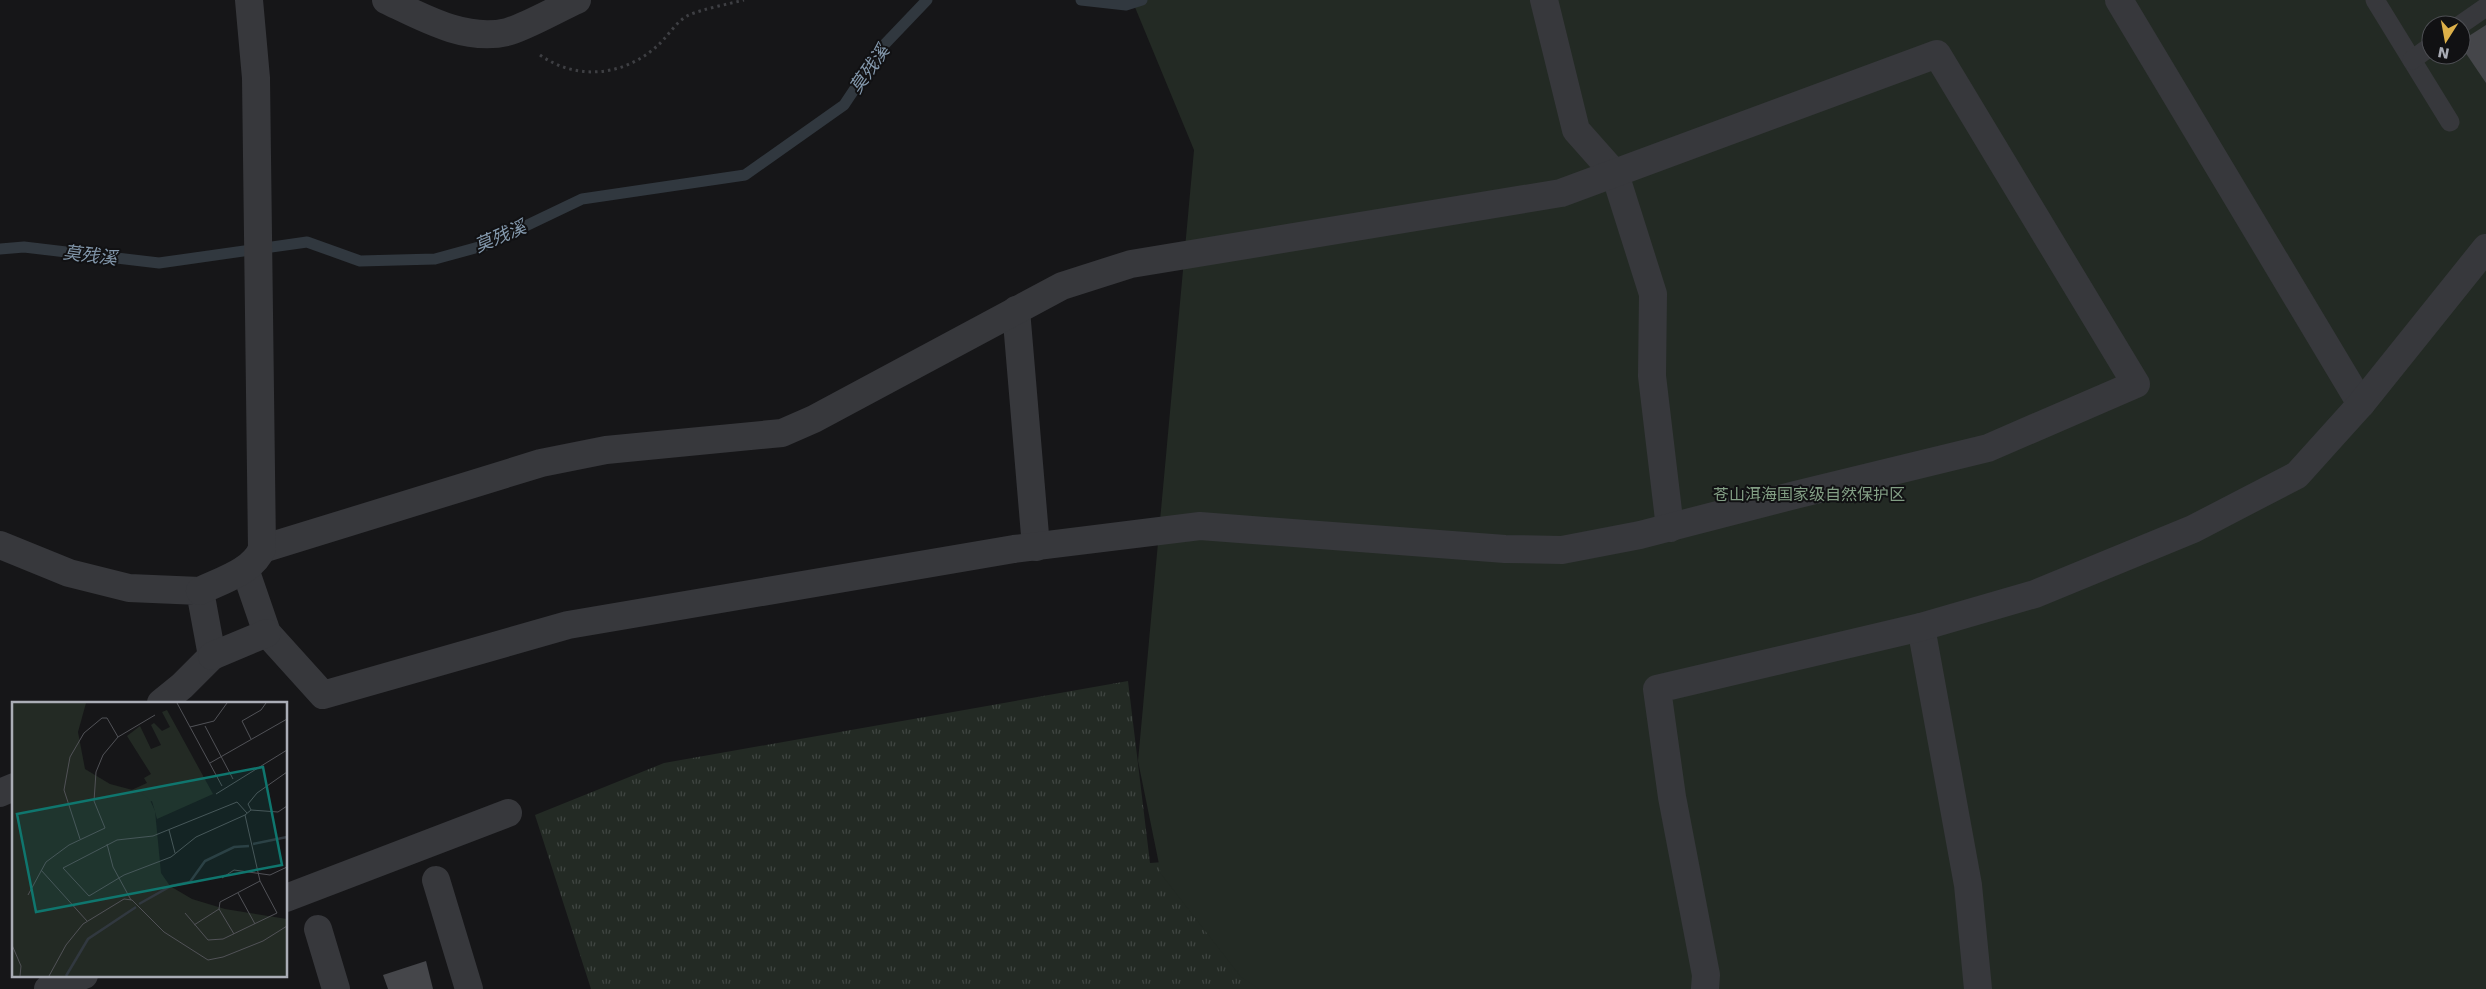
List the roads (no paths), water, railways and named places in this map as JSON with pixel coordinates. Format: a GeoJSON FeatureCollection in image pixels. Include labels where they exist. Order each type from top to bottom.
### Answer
{"type":"FeatureCollection","features":[{"type":"Feature","properties":{"kind":"street"},"geometry":{"type":"LineString","coordinates":[[0,545],[69,573],[129,588],[200,591],[253,559],[541,464],[606,450],[782,433],[814,419],[1062,286],[1131,264],[1561,194],[1937,54],[2136,384],[1988,448],[1795,495],[1670,528],[1562,550],[1505,549],[1200,526],[1036,547],[568,625],[323,695],[267,633],[253,559],[257,225],[256,78],[250,0]]}},
{"type":"Feature","properties":{"kind":"street"},"geometry":{"type":"LineString","coordinates":[[386,0],[433,22],[473,34],[507,32],[577,0]]}},
{"type":"Feature","properties":{"kind":"street"},"geometry":{"type":"LineString","coordinates":[[1544,0],[1576,130],[1615,174],[1652,294],[1652,376],[1670,528]]}},
{"type":"Feature","properties":{"kind":"street"},"geometry":{"type":"LineString","coordinates":[[2119,0],[2361,404]]}},
{"type":"Feature","properties":{"kind":"street"},"geometry":{"type":"LineString","coordinates":[[1705,989],[1706,975],[1672,797],[1657,689],[1921,627],[2035,594],[2193,530],[2297,475],[2361,404],[2486,248]]}},
{"type":"Feature","properties":{"kind":"street"},"geometry":{"type":"LineString","coordinates":[[1016,310],[1036,547]]}},
{"type":"Feature","properties":{"kind":"street"},"geometry":{"type":"LineString","coordinates":[[200,591],[212,656]]}},
{"type":"Feature","properties":{"kind":"street"},"geometry":{"type":"LineString","coordinates":[[1921,627],[1968,885],[1978,989]]}},
{"type":"Feature","properties":{"kind":"street"},"geometry":{"type":"LineString","coordinates":[[162,702],[182,686],[212,656],[267,633]]}},
{"type":"Feature","properties":{"kind":"street"},"geometry":{"type":"LineString","coordinates":[[0,793],[12,788]]}},
{"type":"Feature","properties":{"kind":"street"},"geometry":{"type":"LineString","coordinates":[[288,897],[508,813]]}},
{"type":"Feature","properties":{"kind":"street"},"geometry":{"type":"LineString","coordinates":[[436,880],[469,989]]}},
{"type":"Feature","properties":{"kind":"street"},"geometry":{"type":"LineString","coordinates":[[318,929],[336,989]]}},
{"type":"Feature","properties":{"kind":"street"},"geometry":{"type":"LineString","coordinates":[[48,989],[81,976]]}},
{"type":"Feature","properties":{"kind":"lane"},"geometry":{"type":"LineString","coordinates":[[2375,0],[2450,122]]}},
{"type":"Feature","properties":{"kind":"lane"},"geometry":{"type":"LineString","coordinates":[[2471,17],[2486,7]]}},
{"type":"Feature","properties":{"kind":"lane"},"geometry":{"type":"LineString","coordinates":[[2412,60],[2421,53]]}},
{"type":"Feature","properties":{"kind":"waterway","name":"莫残溪"},"geometry":{"type":"LineString","coordinates":[[0,249],[24,247],[159,263],[307,242],[360,261],[435,259],[486,245],[582,199],[745,175],[844,105],[884,45],[927,0]]}},
{"type":"Feature","properties":{"kind":"waterway","name":"莫残溪"},"geometry":{"type":"LineString","coordinates":[[1081,0],[1126,5],[1142,0]]}},
{"type":"Feature","properties":{"kind":"park label","name":"苍山洱海国家级自然保护区"},"geometry":{"type":"Point","coordinates":[1809,494]}}]}
